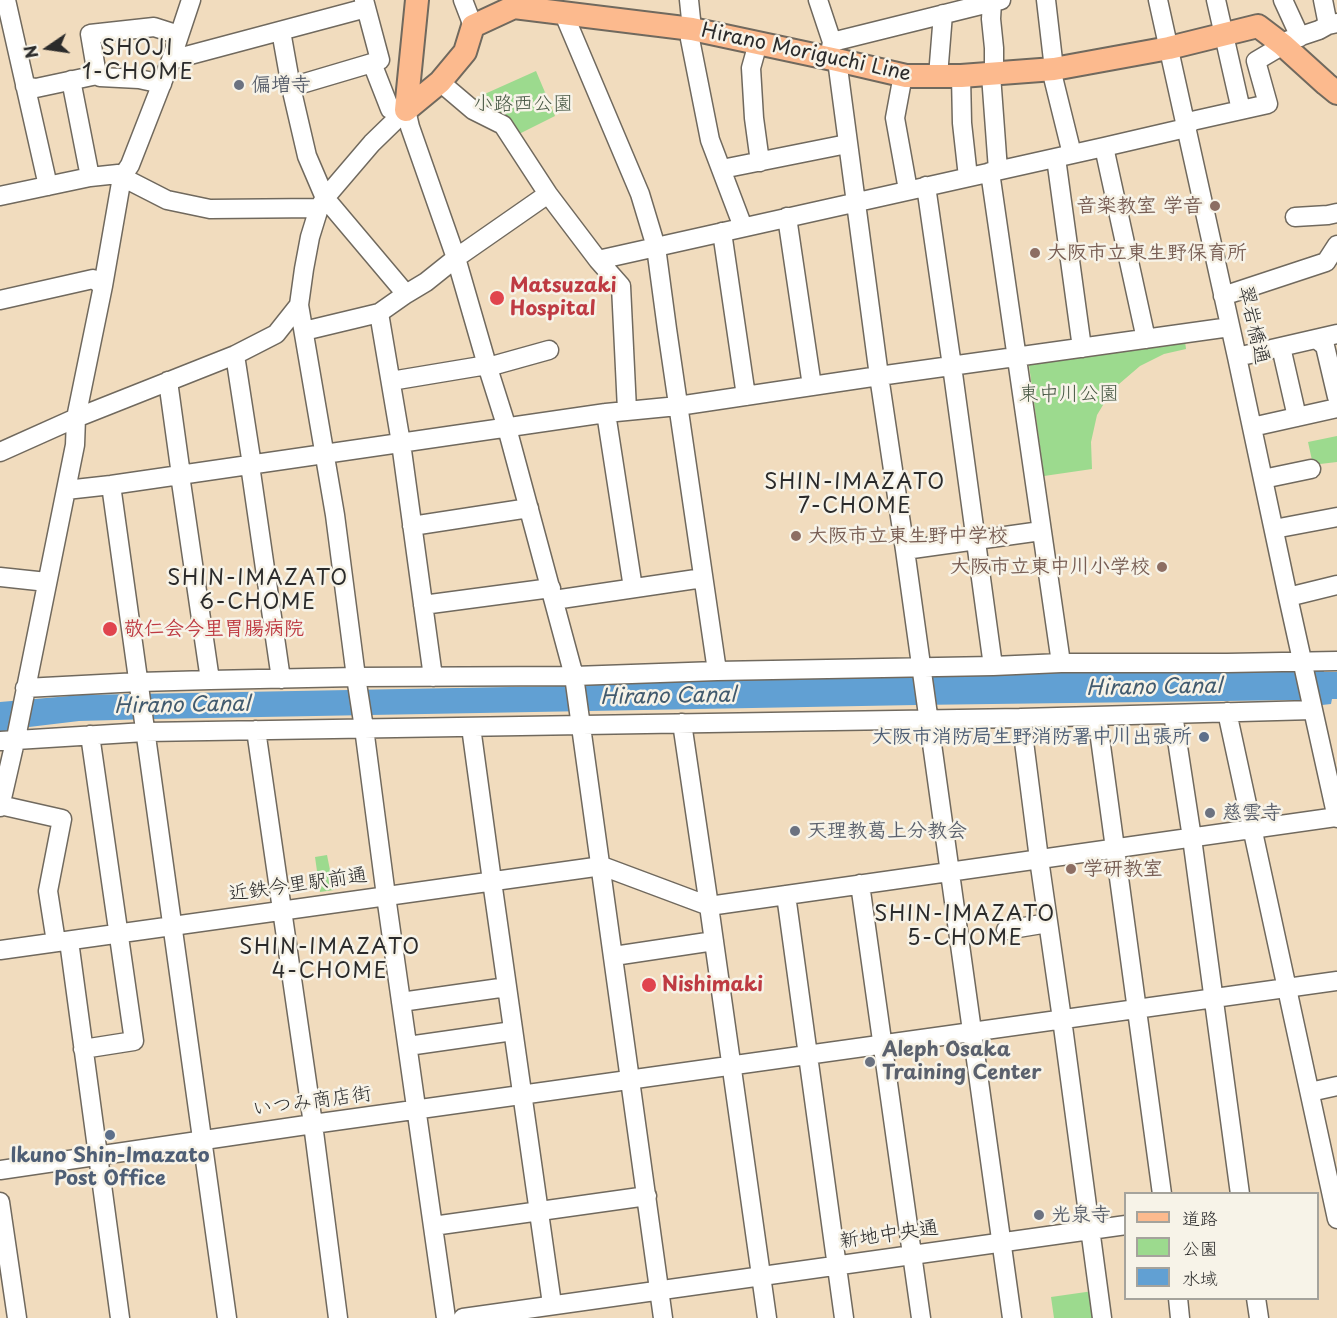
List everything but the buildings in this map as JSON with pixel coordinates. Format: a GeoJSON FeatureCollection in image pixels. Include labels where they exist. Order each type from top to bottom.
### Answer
{"type":"FeatureCollection","features":[{"type":"Feature","properties":{"kind":"main road"},"geometry":{"type":"LineString","coordinates":[[406,110],[417,0]]}},
{"type":"Feature","properties":{"kind":"main road","name":"Hirano Moriguchi Line"},"geometry":{"type":"LineString","coordinates":[[473,26],[523,3],[563,12],[692,29],[759,43],[832,53],[903,75],[938,76],[991,75],[1052,69],[1168,48],[1258,26],[1291,41],[1326,84],[1337,93]]}},
{"type":"Feature","properties":{"kind":"main road"},"geometry":{"type":"LineString","coordinates":[[406,110],[441,82],[465,52],[473,26]]}},
{"type":"Feature","properties":{"kind":"street"},"geometry":{"type":"LineString","coordinates":[[6,0],[48,186]]}},
{"type":"Feature","properties":{"kind":"street"},"geometry":{"type":"LineString","coordinates":[[120,1318],[83,1049],[62,941],[48,891],[62,819],[0,806],[10,738],[25,690],[75,445],[76,418],[122,177],[130,165],[162,84],[191,0]]}},
{"type":"Feature","properties":{"kind":"street"},"geometry":{"type":"LineString","coordinates":[[463,0],[473,26]]}},
{"type":"Feature","properties":{"kind":"street"},"geometry":{"type":"LineString","coordinates":[[689,0],[692,29],[690,39],[710,140],[743,227]]}},
{"type":"Feature","properties":{"kind":"street"},"geometry":{"type":"LineString","coordinates":[[819,0],[832,53],[856,203],[1012,1318]]}},
{"type":"Feature","properties":{"kind":"street"},"geometry":{"type":"LineString","coordinates":[[1046,0],[1052,69],[1064,156],[1082,348]]}},
{"type":"Feature","properties":{"kind":"street","name":"翠岩橋通"},"geometry":{"type":"LineString","coordinates":[[1158,0],[1313,710],[1328,739],[1337,818]]}},
{"type":"Feature","properties":{"kind":"street"},"geometry":{"type":"LineString","coordinates":[[1216,0],[1241,110]]}},
{"type":"Feature","properties":{"kind":"street"},"geometry":{"type":"LineString","coordinates":[[1283,0],[1291,41]]}},
{"type":"Feature","properties":{"kind":"street"},"geometry":{"type":"LineString","coordinates":[[598,260],[1186,128],[1192,122],[1268,104],[1256,61],[1291,41],[1333,24],[1323,0]]}},
{"type":"Feature","properties":{"kind":"street"},"geometry":{"type":"LineString","coordinates":[[832,53],[944,14],[997,1]]}},
{"type":"Feature","properties":{"kind":"street"},"geometry":{"type":"LineString","coordinates":[[997,1],[991,19],[994,48],[991,75],[994,171],[1016,357],[1061,663]]}},
{"type":"Feature","properties":{"kind":"street"},"geometry":{"type":"LineString","coordinates":[[171,60],[281,31],[365,4],[380,60],[291,87]]}},
{"type":"Feature","properties":{"kind":"street"},"geometry":{"type":"LineString","coordinates":[[563,12],[640,194],[656,247],[717,671]]}},
{"type":"Feature","properties":{"kind":"street"},"geometry":{"type":"LineString","coordinates":[[938,76],[944,14]]}},
{"type":"Feature","properties":{"kind":"street"},"geometry":{"type":"LineString","coordinates":[[97,75],[90,34],[154,27],[179,35]]}},
{"type":"Feature","properties":{"kind":"street"},"geometry":{"type":"LineString","coordinates":[[281,31],[291,87],[322,203],[406,294]]}},
{"type":"Feature","properties":{"kind":"street"},"geometry":{"type":"LineString","coordinates":[[759,43],[751,68],[760,162]]}},
{"type":"Feature","properties":{"kind":"street"},"geometry":{"type":"LineString","coordinates":[[372,63],[390,109],[406,110]]}},
{"type":"Feature","properties":{"kind":"street"},"geometry":{"type":"LineString","coordinates":[[25,86],[36,88],[97,75],[162,84]]}},
{"type":"Feature","properties":{"kind":"street"},"geometry":{"type":"LineString","coordinates":[[903,75],[895,118],[908,190]]}},
{"type":"Feature","properties":{"kind":"street"},"geometry":{"type":"LineString","coordinates":[[961,76],[962,123],[968,177]]}},
{"type":"Feature","properties":{"kind":"street"},"geometry":{"type":"LineString","coordinates":[[71,80],[90,177]]}},
{"type":"Feature","properties":{"kind":"street"},"geometry":{"type":"LineString","coordinates":[[441,82],[472,110],[502,125],[548,194],[598,260],[621,286],[627,410]]}},
{"type":"Feature","properties":{"kind":"street"},"geometry":{"type":"LineString","coordinates":[[406,110],[372,143],[322,203],[310,237],[303,269],[299,305],[335,515],[446,1318]]}},
{"type":"Feature","properties":{"kind":"street"},"geometry":{"type":"LineString","coordinates":[[406,110],[456,258],[507,428],[574,676],[663,1318]]}},
{"type":"Feature","properties":{"kind":"street"},"geometry":{"type":"LineString","coordinates":[[722,169],[847,144]]}},
{"type":"Feature","properties":{"kind":"street"},"geometry":{"type":"LineString","coordinates":[[1104,147],[1146,339]]}},
{"type":"Feature","properties":{"kind":"street"},"geometry":{"type":"LineString","coordinates":[[0,196],[90,177],[118,174],[167,200],[210,208],[322,203]]}},
{"type":"Feature","properties":{"kind":"street"},"geometry":{"type":"LineString","coordinates":[[926,186],[993,666]]}},
{"type":"Feature","properties":{"kind":"street"},"geometry":{"type":"LineString","coordinates":[[304,331],[380,313],[548,194]]}},
{"type":"Feature","properties":{"kind":"street"},"geometry":{"type":"LineString","coordinates":[[1295,217],[1337,213]]}},
{"type":"Feature","properties":{"kind":"street"},"geometry":{"type":"LineString","coordinates":[[787,218],[812,386]]}},
{"type":"Feature","properties":{"kind":"street"},"geometry":{"type":"LineString","coordinates":[[722,232],[746,396]]}},
{"type":"Feature","properties":{"kind":"street"},"geometry":{"type":"LineString","coordinates":[[1223,296],[1326,262],[1337,244]]}},
{"type":"Feature","properties":{"kind":"street"},"geometry":{"type":"LineString","coordinates":[[0,298],[93,279],[103,286]]}},
{"type":"Feature","properties":{"kind":"street"},"geometry":{"type":"LineString","coordinates":[[0,452],[76,418],[235,355],[276,334],[299,305]]}},
{"type":"Feature","properties":{"kind":"street"},"geometry":{"type":"LineString","coordinates":[[380,313],[401,443],[433,677]]}},
{"type":"Feature","properties":{"kind":"street"},"geometry":{"type":"LineString","coordinates":[[66,490],[1230,327]]}},
{"type":"Feature","properties":{"kind":"street"},"geometry":{"type":"LineString","coordinates":[[1237,357],[1337,334]]}},
{"type":"Feature","properties":{"kind":"street"},"geometry":{"type":"LineString","coordinates":[[1252,427],[1337,405],[1325,346],[1316,339]]}},
{"type":"Feature","properties":{"kind":"street"},"geometry":{"type":"LineString","coordinates":[[1281,347],[1297,417]]}},
{"type":"Feature","properties":{"kind":"street"},"geometry":{"type":"LineString","coordinates":[[391,381],[488,366],[549,350]]}},
{"type":"Feature","properties":{"kind":"street"},"geometry":{"type":"LineString","coordinates":[[235,355],[281,679]]}},
{"type":"Feature","properties":{"kind":"street"},"geometry":{"type":"LineString","coordinates":[[168,381],[210,680]]}},
{"type":"Feature","properties":{"kind":"street"},"geometry":{"type":"LineString","coordinates":[[606,413],[633,588]]}},
{"type":"Feature","properties":{"kind":"street"},"geometry":{"type":"LineString","coordinates":[[1263,479],[1311,469]]}},
{"type":"Feature","properties":{"kind":"street"},"geometry":{"type":"LineString","coordinates":[[111,485],[227,1318]]}},
{"type":"Feature","properties":{"kind":"street"},"geometry":{"type":"LineString","coordinates":[[412,526],[529,508]]}},
{"type":"Feature","properties":{"kind":"street"},"geometry":{"type":"LineString","coordinates":[[1274,529],[1337,517]]}},
{"type":"Feature","properties":{"kind":"street"},"geometry":{"type":"LineString","coordinates":[[905,550],[1041,531]]}},
{"type":"Feature","properties":{"kind":"street"},"geometry":{"type":"LineString","coordinates":[[0,577],[47,582]]}},
{"type":"Feature","properties":{"kind":"street"},"geometry":{"type":"LineString","coordinates":[[423,605],[633,588],[703,578]]}},
{"type":"Feature","properties":{"kind":"street"},"geometry":{"type":"LineString","coordinates":[[1288,597],[1337,585]]}},
{"type":"Feature","properties":{"kind":"street"},"geometry":{"type":"LineString","coordinates":[[25,690],[210,680],[574,676],[1061,663],[1337,661]]}},
{"type":"Feature","properties":{"kind":"street"},"geometry":{"type":"LineString","coordinates":[[10,738],[90,735],[145,728],[256,730],[364,725],[471,727],[1021,718],[1313,710]]}},
{"type":"Feature","properties":{"kind":"street"},"geometry":{"type":"LineString","coordinates":[[1227,712],[1288,987],[1329,1196],[1337,1218]]}},
{"type":"Feature","properties":{"kind":"street"},"geometry":{"type":"LineString","coordinates":[[1173,714],[1240,1192]]}},
{"type":"Feature","properties":{"kind":"street"},"geometry":{"type":"LineString","coordinates":[[1097,716],[1162,1192]]}},
{"type":"Feature","properties":{"kind":"street"},"geometry":{"type":"LineString","coordinates":[[1021,718],[1102,1318]]}},
{"type":"Feature","properties":{"kind":"street"},"geometry":{"type":"LineString","coordinates":[[682,723],[767,1318]]}},
{"type":"Feature","properties":{"kind":"street"},"geometry":{"type":"LineString","coordinates":[[471,727],[552,1304]]}},
{"type":"Feature","properties":{"kind":"street"},"geometry":{"type":"LineString","coordinates":[[256,730],[313,1124],[338,1318]]}},
{"type":"Feature","properties":{"kind":"street"},"geometry":{"type":"LineString","coordinates":[[83,1049],[134,1041],[90,735]]}},
{"type":"Feature","properties":{"kind":"street"},"geometry":{"type":"LineString","coordinates":[[602,866],[709,906],[1337,818]]}},
{"type":"Feature","properties":{"kind":"street","name":"近鉄今里駅前通"},"geometry":{"type":"LineString","coordinates":[[0,950],[602,866]]}},
{"type":"Feature","properties":{"kind":"street"},"geometry":{"type":"LineString","coordinates":[[860,884],[921,1318]]}},
{"type":"Feature","properties":{"kind":"street"},"geometry":{"type":"LineString","coordinates":[[786,895],[844,1318]]}},
{"type":"Feature","properties":{"kind":"street"},"geometry":{"type":"LineString","coordinates":[[1006,930],[1048,923]]}},
{"type":"Feature","properties":{"kind":"street"},"geometry":{"type":"LineString","coordinates":[[614,956],[714,941]]}},
{"type":"Feature","properties":{"kind":"street","name":"いつみ商店街"},"geometry":{"type":"LineString","coordinates":[[0,1170],[1337,981]]}},
{"type":"Feature","properties":{"kind":"street"},"geometry":{"type":"LineString","coordinates":[[401,1002],[507,987]]}},
{"type":"Feature","properties":{"kind":"street"},"geometry":{"type":"LineString","coordinates":[[408,1046],[513,1031]]}},
{"type":"Feature","properties":{"kind":"street"},"geometry":{"type":"LineString","coordinates":[[1310,1092],[1337,1086]]}},
{"type":"Feature","properties":{"kind":"street"},"geometry":{"type":"LineString","coordinates":[[433,1226],[647,1196]]}},
{"type":"Feature","properties":{"kind":"street"},"geometry":{"type":"LineString","coordinates":[[0,1202],[17,1318]]}},
{"type":"Feature","properties":{"kind":"street","name":"新地中央通"},"geometry":{"type":"LineString","coordinates":[[463,1318],[1124,1225]]}},
{"type":"Feature","properties":{"kind":"street"},"geometry":{"type":"LineString","coordinates":[[1178,1300],[1180,1318]]}},
{"type":"Feature","properties":{"kind":"street"},"geometry":{"type":"LineString","coordinates":[[1256,1300],[1259,1318]]}},
{"type":"Feature","properties":{"kind":"green space","name":"小路西公園"},"geometry":{"type":"Polygon","coordinates":[[[536,71],[555,116],[515,136],[469,101],[536,71]]]}},
{"type":"Feature","properties":{"kind":"green space","name":"東中川公園"},"geometry":{"type":"Polygon","coordinates":[[[1185,341],[1186,349],[1164,354],[1140,366],[1112,390],[1097,415],[1091,442],[1092,469],[1044,476],[1029,365],[1185,341]]]}},
{"type":"Feature","properties":{"kind":"green space"},"geometry":{"type":"Polygon","coordinates":[[[1337,436],[1337,462],[1320,464],[1321,473],[1315,474],[1308,442],[1337,436]]]}},
{"type":"Feature","properties":{"kind":"green space"},"geometry":{"type":"Polygon","coordinates":[[[327,855],[334,890],[320,892],[315,857],[327,855]]]}},
{"type":"Feature","properties":{"kind":"green space"},"geometry":{"type":"Polygon","coordinates":[[[1093,1291],[1097,1318],[1054,1318],[1051,1297],[1093,1291]]]}},
{"type":"Feature","properties":{"kind":"water","name":"Hirano Canal"},"geometry":{"type":"Polygon","coordinates":[[[1323,667],[1324,672],[1337,672],[1337,699],[1332,699],[1331,704],[1322,705],[1299,700],[152,719],[79,721],[29,727],[0,734],[0,702],[81,695],[563,686],[910,673],[1293,672],[1323,667]]]}},
{"type":"Feature","properties":{"kind":"place","name":"偏増寺"},"geometry":{"type":"Point","coordinates":[239,85]}},
{"type":"Feature","properties":{"kind":"place","name":"音楽教室 学音"},"geometry":{"type":"Point","coordinates":[1215,206]}},
{"type":"Feature","properties":{"kind":"place","name":"大阪市立東生野保育所"},"geometry":{"type":"Point","coordinates":[1035,253]}},
{"type":"Feature","properties":{"kind":"place","name":"Matsuzaki Hospital"},"geometry":{"type":"Point","coordinates":[497,298]}},
{"type":"Feature","properties":{"kind":"place","name":"大阪市立東生野中学校"},"geometry":{"type":"Point","coordinates":[796,536]}},
{"type":"Feature","properties":{"kind":"place","name":"大阪市立東中川小学校"},"geometry":{"type":"Point","coordinates":[1162,567]}},
{"type":"Feature","properties":{"kind":"place","name":"敬仁会今里胃腸病院"},"geometry":{"type":"Point","coordinates":[110,629]}},
{"type":"Feature","properties":{"kind":"place","name":"大阪市消防局生野消防署中川出張所"},"geometry":{"type":"Point","coordinates":[1204,737]}},
{"type":"Feature","properties":{"kind":"place","name":"慈雲寺"},"geometry":{"type":"Point","coordinates":[1210,813]}},
{"type":"Feature","properties":{"kind":"place","name":"天理教葛上分教会"},"geometry":{"type":"Point","coordinates":[795,831]}},
{"type":"Feature","properties":{"kind":"place","name":"学研教室"},"geometry":{"type":"Point","coordinates":[1071,869]}},
{"type":"Feature","properties":{"kind":"place","name":"Nishimaki"},"geometry":{"type":"Point","coordinates":[649,985]}},
{"type":"Feature","properties":{"kind":"place","name":"Aleph Osaka Training Center"},"geometry":{"type":"Point","coordinates":[870,1062]}},
{"type":"Feature","properties":{"kind":"place","name":"Ikuno Shin-Imazato Post Office"},"geometry":{"type":"Point","coordinates":[110,1135]}},
{"type":"Feature","properties":{"kind":"place","name":"光泉寺"},"geometry":{"type":"Point","coordinates":[1039,1215]}},
{"type":"Feature","properties":{"kind":"district","name":"SHOJI 1-CHOME"},"geometry":{"type":"Point","coordinates":[138,61]}},
{"type":"Feature","properties":{"kind":"district","name":"SHIN-IMAZATO 7-CHOME"},"geometry":{"type":"Point","coordinates":[855,495]}},
{"type":"Feature","properties":{"kind":"district","name":"SHIN-IMAZATO 6-CHOME"},"geometry":{"type":"Point","coordinates":[258,591]}},
{"type":"Feature","properties":{"kind":"district","name":"SHIN-IMAZATO 5-CHOME"},"geometry":{"type":"Point","coordinates":[965,927]}},
{"type":"Feature","properties":{"kind":"district","name":"SHIN-IMAZATO 4-CHOME"},"geometry":{"type":"Point","coordinates":[330,960]}}]}
